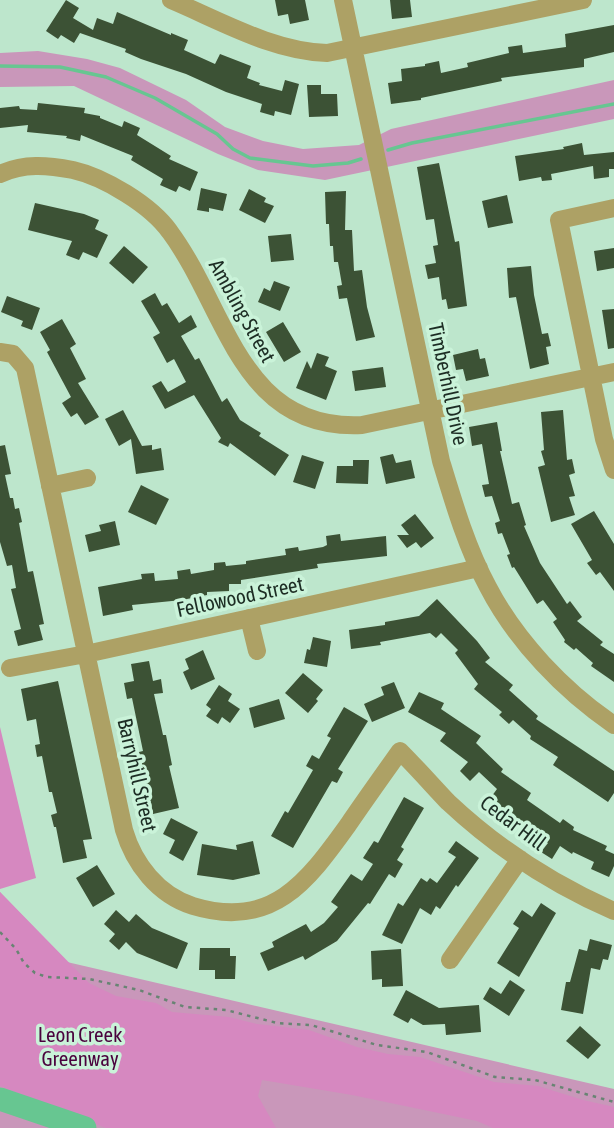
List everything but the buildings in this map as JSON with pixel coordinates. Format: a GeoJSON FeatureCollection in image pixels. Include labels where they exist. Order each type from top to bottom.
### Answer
{"type":"FeatureCollection","features":[{"type":"Feature","properties":{"kind":"street"},"geometry":{"type":"LineString","coordinates":[[171,0],[293,50],[327,53],[354,49],[526,6],[583,0]]}},
{"type":"Feature","properties":{"kind":"street","name":"Timberhill Drive"},"geometry":{"type":"LineString","coordinates":[[343,0],[441,461],[479,568],[488,589],[538,657],[569,689],[614,725]]}},
{"type":"Feature","properties":{"kind":"street","name":"Ambling Street"},"geometry":{"type":"LineString","coordinates":[[0,174],[12,169],[49,165],[83,172],[116,188],[151,212],[169,229],[183,251],[250,375],[267,394],[288,409],[324,423],[349,426],[374,423],[614,372]]}},
{"type":"Feature","properties":{"kind":"street"},"geometry":{"type":"LineString","coordinates":[[614,208],[559,220],[604,439],[614,470]]}},
{"type":"Feature","properties":{"kind":"street","name":"Barryhill Street"},"geometry":{"type":"LineString","coordinates":[[7,353],[25,368],[127,841],[137,862],[151,880],[189,905],[211,911],[234,912],[265,906],[294,890],[317,868],[400,751]]}},
{"type":"Feature","properties":{"kind":"street"},"geometry":{"type":"LineString","coordinates":[[50,486],[87,478]]}},
{"type":"Feature","properties":{"kind":"street","name":"Fellowood Street"},"geometry":{"type":"LineString","coordinates":[[10,668],[86,654],[479,568]]}},
{"type":"Feature","properties":{"kind":"street"},"geometry":{"type":"LineString","coordinates":[[249,618],[257,650]]}},
{"type":"Feature","properties":{"kind":"street","name":"Cedar Hill"},"geometry":{"type":"LineString","coordinates":[[400,751],[448,802],[493,840],[581,895],[614,911]]}},
{"type":"Feature","properties":{"kind":"street"},"geometry":{"type":"LineString","coordinates":[[450,960],[520,859]]}},
{"type":"Feature","properties":{"kind":"path"},"geometry":{"type":"LineString","coordinates":[[0,932],[16,949],[24,963],[35,973],[47,977],[89,979],[139,990],[185,1007],[226,1010],[276,1023],[312,1025],[377,1045],[427,1052],[495,1077],[535,1080],[614,1102]]}},
{"type":"Feature","properties":{"kind":"green space"},"geometry":{"type":"Polygon","coordinates":[[[38,51],[87,59],[120,68],[186,100],[225,127],[263,141],[303,149],[359,145],[391,129],[614,80],[614,119],[325,180],[258,170],[74,86],[0,87],[0,53],[38,51]]]}},
{"type":"Feature","properties":{"kind":"green space"},"geometry":{"type":"Polygon","coordinates":[[[0,727],[36,878],[0,889],[0,727]]]}},
{"type":"Feature","properties":{"kind":"green space","name":"Leon Creek Greenway"},"geometry":{"type":"Polygon","coordinates":[[[0,892],[67,962],[614,1089],[614,1128],[0,1128],[0,892]]]}},
{"type":"Feature","properties":{"kind":"green space","name":"Leon Creek Greenway"},"geometry":{"type":"Polygon","coordinates":[[[0,892],[89,983],[116,996],[156,1003],[172,1012],[229,1017],[257,1024],[309,1030],[357,1047],[420,1057],[494,1082],[538,1086],[614,1107],[614,1128],[493,1128],[477,1121],[352,1095],[262,1080],[258,1096],[276,1128],[106,1128],[0,1086],[0,892]]]}},
{"type":"Feature","properties":{"kind":"waterway"},"geometry":{"type":"LineString","coordinates":[[0,66],[60,67],[106,77],[155,98],[217,134],[233,149],[250,158],[313,166],[361,159]]}},
{"type":"Feature","properties":{"kind":"waterway"},"geometry":{"type":"LineString","coordinates":[[388,150],[614,104]]}},
{"type":"Feature","properties":{"kind":"waterway"},"geometry":{"type":"LineString","coordinates":[[0,1099],[85,1128]]}}]}
